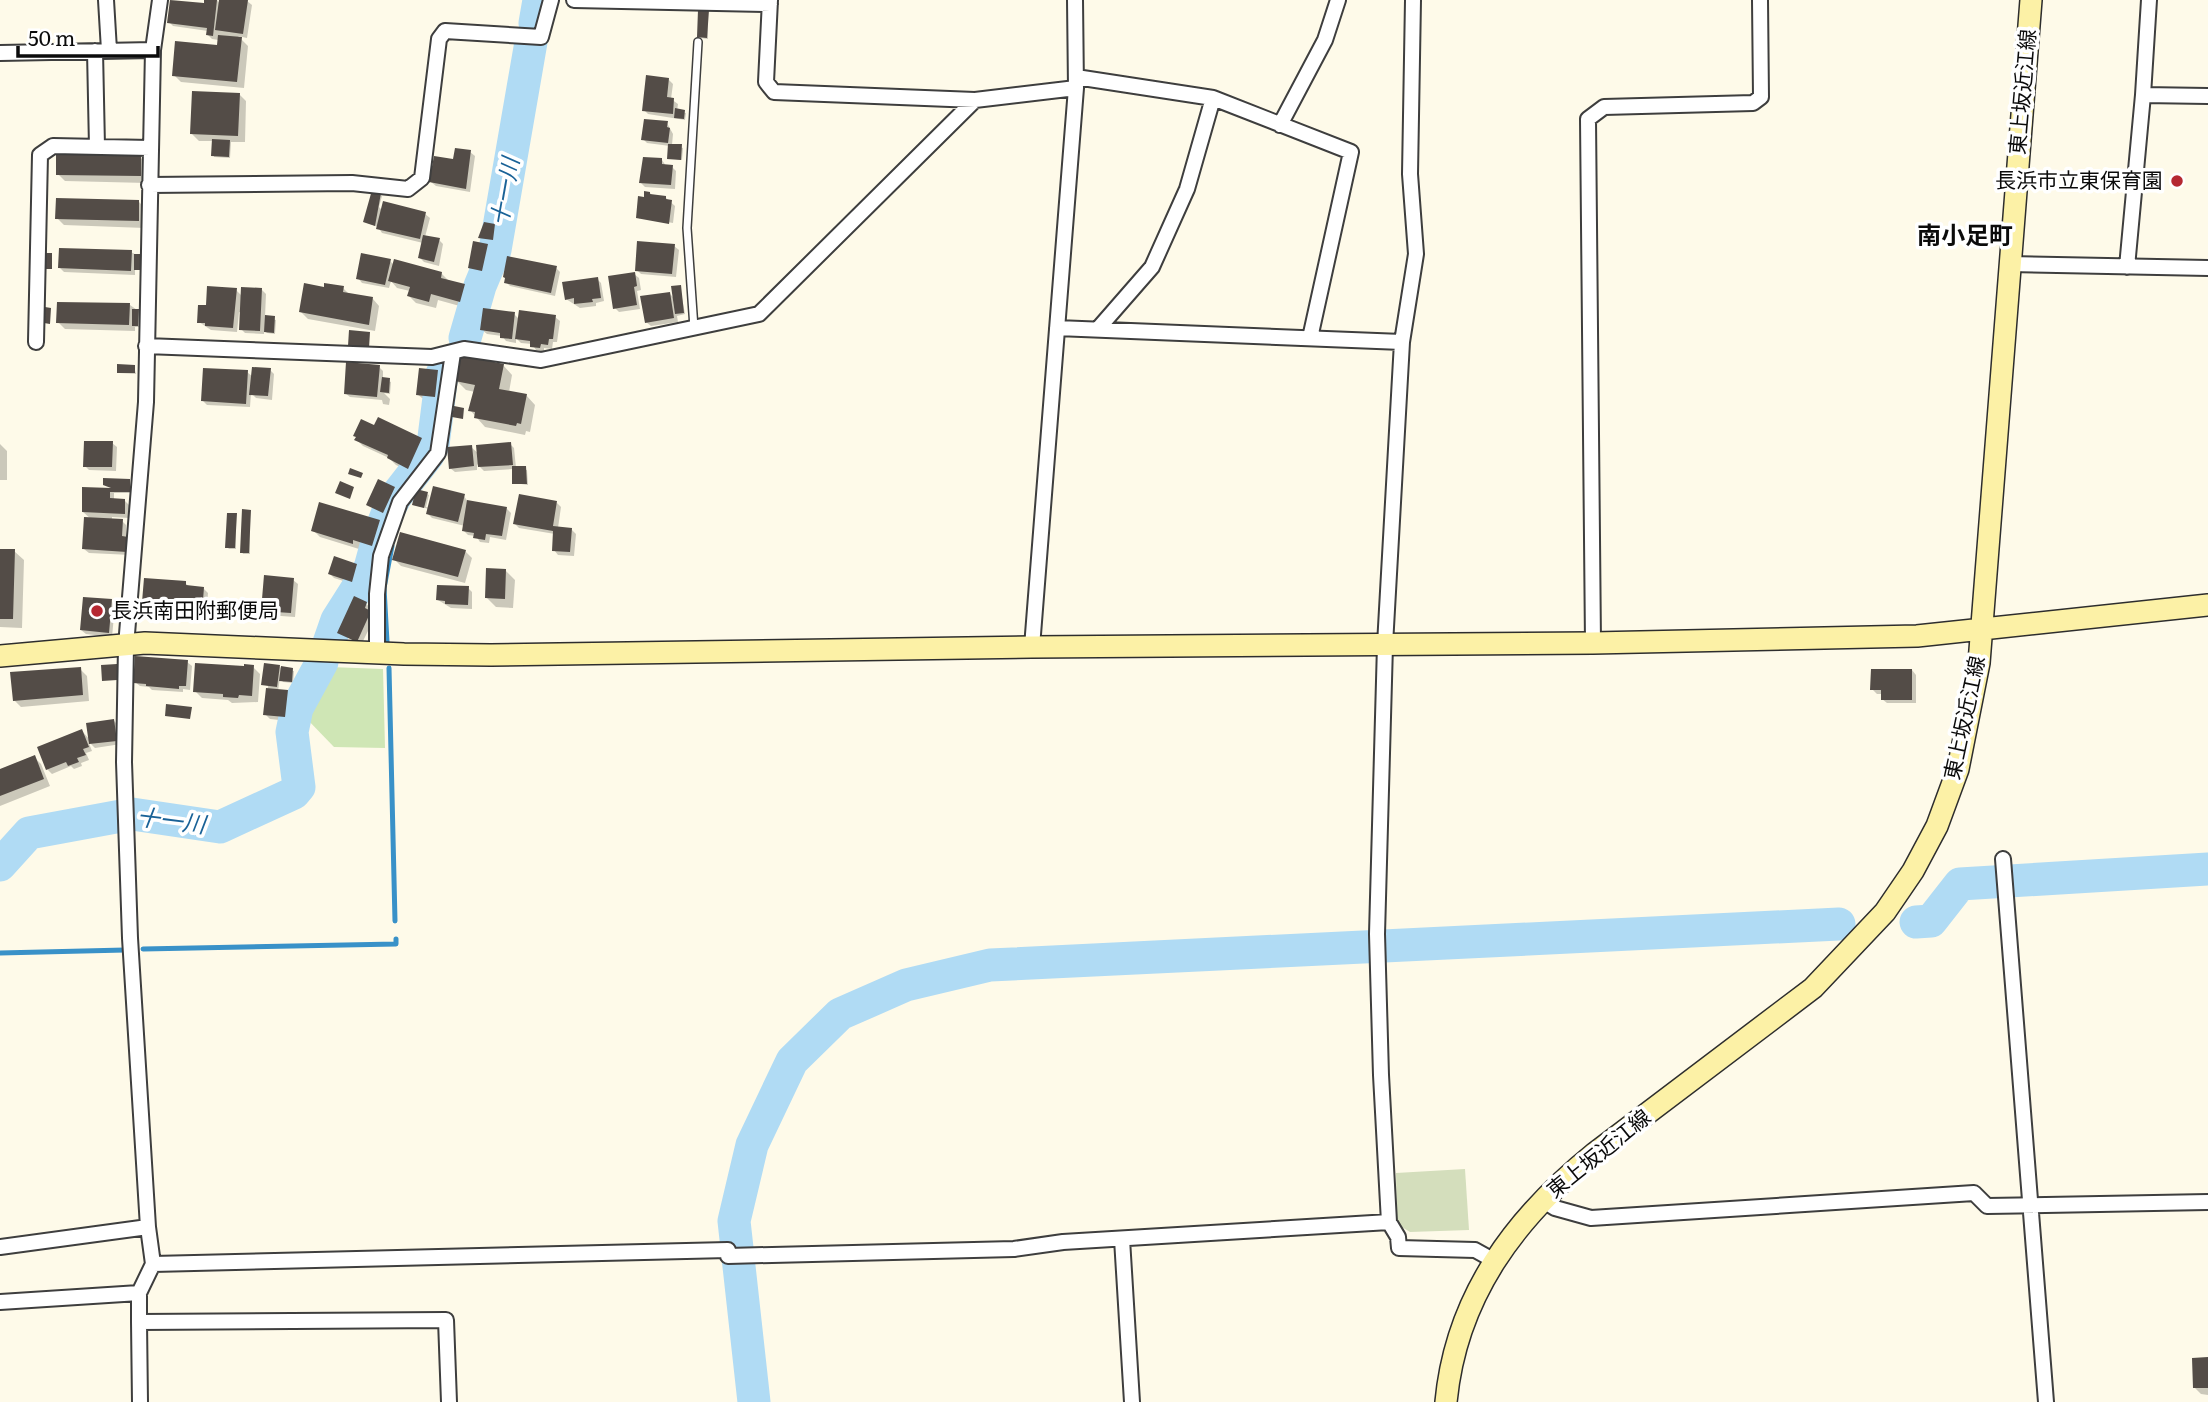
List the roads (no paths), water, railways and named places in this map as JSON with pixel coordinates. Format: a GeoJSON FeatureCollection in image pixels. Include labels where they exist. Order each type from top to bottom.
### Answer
{"type":"FeatureCollection","features":[{"type":"Feature","properties":{"kind":"street"},"geometry":{"type":"LineString","coordinates":[[97,147],[106,0]]}},
{"type":"Feature","properties":{"kind":"street"},"geometry":{"type":"LineString","coordinates":[[140,1402],[139,1293],[153,1264],[148,1227],[130,938],[124,762],[126,646],[146,402],[153,50],[160,0]]}},
{"type":"Feature","properties":{"kind":"street"},"geometry":{"type":"LineString","coordinates":[[149,185],[352,183],[408,189],[422,178],[439,39],[444,31],[541,37],[551,0]]}},
{"type":"Feature","properties":{"kind":"street"},"geometry":{"type":"LineString","coordinates":[[574,0],[770,2],[766,82],[774,92],[975,100],[1076,83],[1213,98],[1351,152],[1310,338]]}},
{"type":"Feature","properties":{"kind":"street"},"geometry":{"type":"LineString","coordinates":[[1032,647],[1076,83],[1075,0]]}},
{"type":"Feature","properties":{"kind":"street"},"geometry":{"type":"LineString","coordinates":[[1280,125],[1325,40],[1338,0]]}},
{"type":"Feature","properties":{"kind":"street"},"geometry":{"type":"LineString","coordinates":[[1413,0],[1410,174],[1416,254],[1402,342],[1385,645],[1377,934],[1389,1222],[1398,1237],[1399,1248],[1475,1251],[1493,1261]]}},
{"type":"Feature","properties":{"kind":"street"},"geometry":{"type":"LineString","coordinates":[[1593,643],[1588,119],[1604,107],[1753,103],[1761,97],[1760,0]]}},
{"type":"Feature","properties":{"kind":"street","name":"東上坂近江線"},"geometry":{"type":"LineString","coordinates":[[1446,1402],[1455,1350],[1472,1304],[1493,1261],[1542,1200],[1595,1153],[1814,988],[1885,912],[1913,871],[1937,826],[1958,769],[1979,663],[2031,0]]}},
{"type":"Feature","properties":{"kind":"street"},"geometry":{"type":"LineString","coordinates":[[2127,267],[2149,0]]}},
{"type":"Feature","properties":{"kind":"street"},"geometry":{"type":"LineString","coordinates":[[0,53],[153,50]]}},
{"type":"Feature","properties":{"kind":"street"},"geometry":{"type":"LineString","coordinates":[[2143,95],[2208,96]]}},
{"type":"Feature","properties":{"kind":"street"},"geometry":{"type":"LineString","coordinates":[[1097,330],[1152,267],[1187,189],[1213,98]]}},
{"type":"Feature","properties":{"kind":"street"},"geometry":{"type":"LineString","coordinates":[[146,346],[432,357],[464,349],[541,360],[759,314],[975,100]]}},
{"type":"Feature","properties":{"kind":"street"},"geometry":{"type":"LineString","coordinates":[[36,342],[40,155],[53,146],[150,148]]}},
{"type":"Feature","properties":{"kind":"street"},"geometry":{"type":"LineString","coordinates":[[2010,264],[2208,268]]}},
{"type":"Feature","properties":{"kind":"street"},"geometry":{"type":"LineString","coordinates":[[1057,328],[1402,342]]}},
{"type":"Feature","properties":{"kind":"street"},"geometry":{"type":"LineString","coordinates":[[377,653],[377,594],[381,556],[400,502],[438,453],[453,353]]}},
{"type":"Feature","properties":{"kind":"street"},"geometry":{"type":"LineString","coordinates":[[0,656],[145,643],[491,655],[1032,647],[1593,643],[1917,636],[2208,605]]}},
{"type":"Feature","properties":{"kind":"street"},"geometry":{"type":"LineString","coordinates":[[2003,861],[2046,1402]]}},
{"type":"Feature","properties":{"kind":"street"},"geometry":{"type":"LineString","coordinates":[[1542,1200],[1555,1208],[1591,1218],[1974,1193],[1987,1206],[2208,1202]]}},
{"type":"Feature","properties":{"kind":"street"},"geometry":{"type":"LineString","coordinates":[[153,1264],[1014,1249],[1063,1242],[1389,1222]]}},
{"type":"Feature","properties":{"kind":"street"},"geometry":{"type":"LineString","coordinates":[[0,1247],[148,1227]]}},
{"type":"Feature","properties":{"kind":"street"},"geometry":{"type":"LineString","coordinates":[[1122,1239],[1132,1402]]}},
{"type":"Feature","properties":{"kind":"street"},"geometry":{"type":"LineString","coordinates":[[0,1302],[139,1293]]}},
{"type":"Feature","properties":{"kind":"street"},"geometry":{"type":"LineString","coordinates":[[139,1322],[446,1320],[449,1402]]}},
{"type":"Feature","properties":{"kind":"lane"},"geometry":{"type":"LineString","coordinates":[[694,329],[687,228],[698,42]]}},
{"type":"Feature","properties":{"kind":"waterway","name":"十一川"},"geometry":{"type":"LineString","coordinates":[[535,23],[539,0]]}},
{"type":"Feature","properties":{"kind":"waterway","name":"十一川"},"geometry":{"type":"LineString","coordinates":[[465,338],[480,286],[495,250],[531,42]]}},
{"type":"Feature","properties":{"kind":"waterway","name":"十一川"},"geometry":{"type":"LineString","coordinates":[[329,643],[337,620],[370,568],[389,509],[433,445],[442,374]]}},
{"type":"Feature","properties":{"kind":"waterway"},"geometry":{"type":"LineString","coordinates":[[387,642],[384,588],[392,546]]}},
{"type":"Feature","properties":{"kind":"waterway","name":"十一川"},"geometry":{"type":"LineString","coordinates":[[0,865],[29,833],[132,814],[220,827],[294,793],[299,787],[292,732],[297,708],[322,662]]}},
{"type":"Feature","properties":{"kind":"waterway"},"geometry":{"type":"LineString","coordinates":[[389,668],[395,921]]}},
{"type":"Feature","properties":{"kind":"waterway"},"geometry":{"type":"LineString","coordinates":[[1916,922],[1931,921],[1960,884],[2208,869]]}},
{"type":"Feature","properties":{"kind":"waterway"},"geometry":{"type":"LineString","coordinates":[[754,1402],[734,1221],[752,1145],[792,1061],[840,1014],[906,985],[990,965],[1839,924]]}},
{"type":"Feature","properties":{"kind":"waterway"},"geometry":{"type":"LineString","coordinates":[[143,949],[396,944],[396,939]]}},
{"type":"Feature","properties":{"kind":"waterway"},"geometry":{"type":"LineString","coordinates":[[0,953],[125,950]]}},
{"type":"Feature","properties":{"kind":"place","name":"長浜市立東保育園"},"geometry":{"type":"Point","coordinates":[2177,181]}},
{"type":"Feature","properties":{"kind":"place","name":"長浜南田附郵便局"},"geometry":{"type":"Point","coordinates":[97,611]}},
{"type":"Feature","properties":{"kind":"district","name":"南小足町"},"geometry":{"type":"Point","coordinates":[1965,236]}}]}
